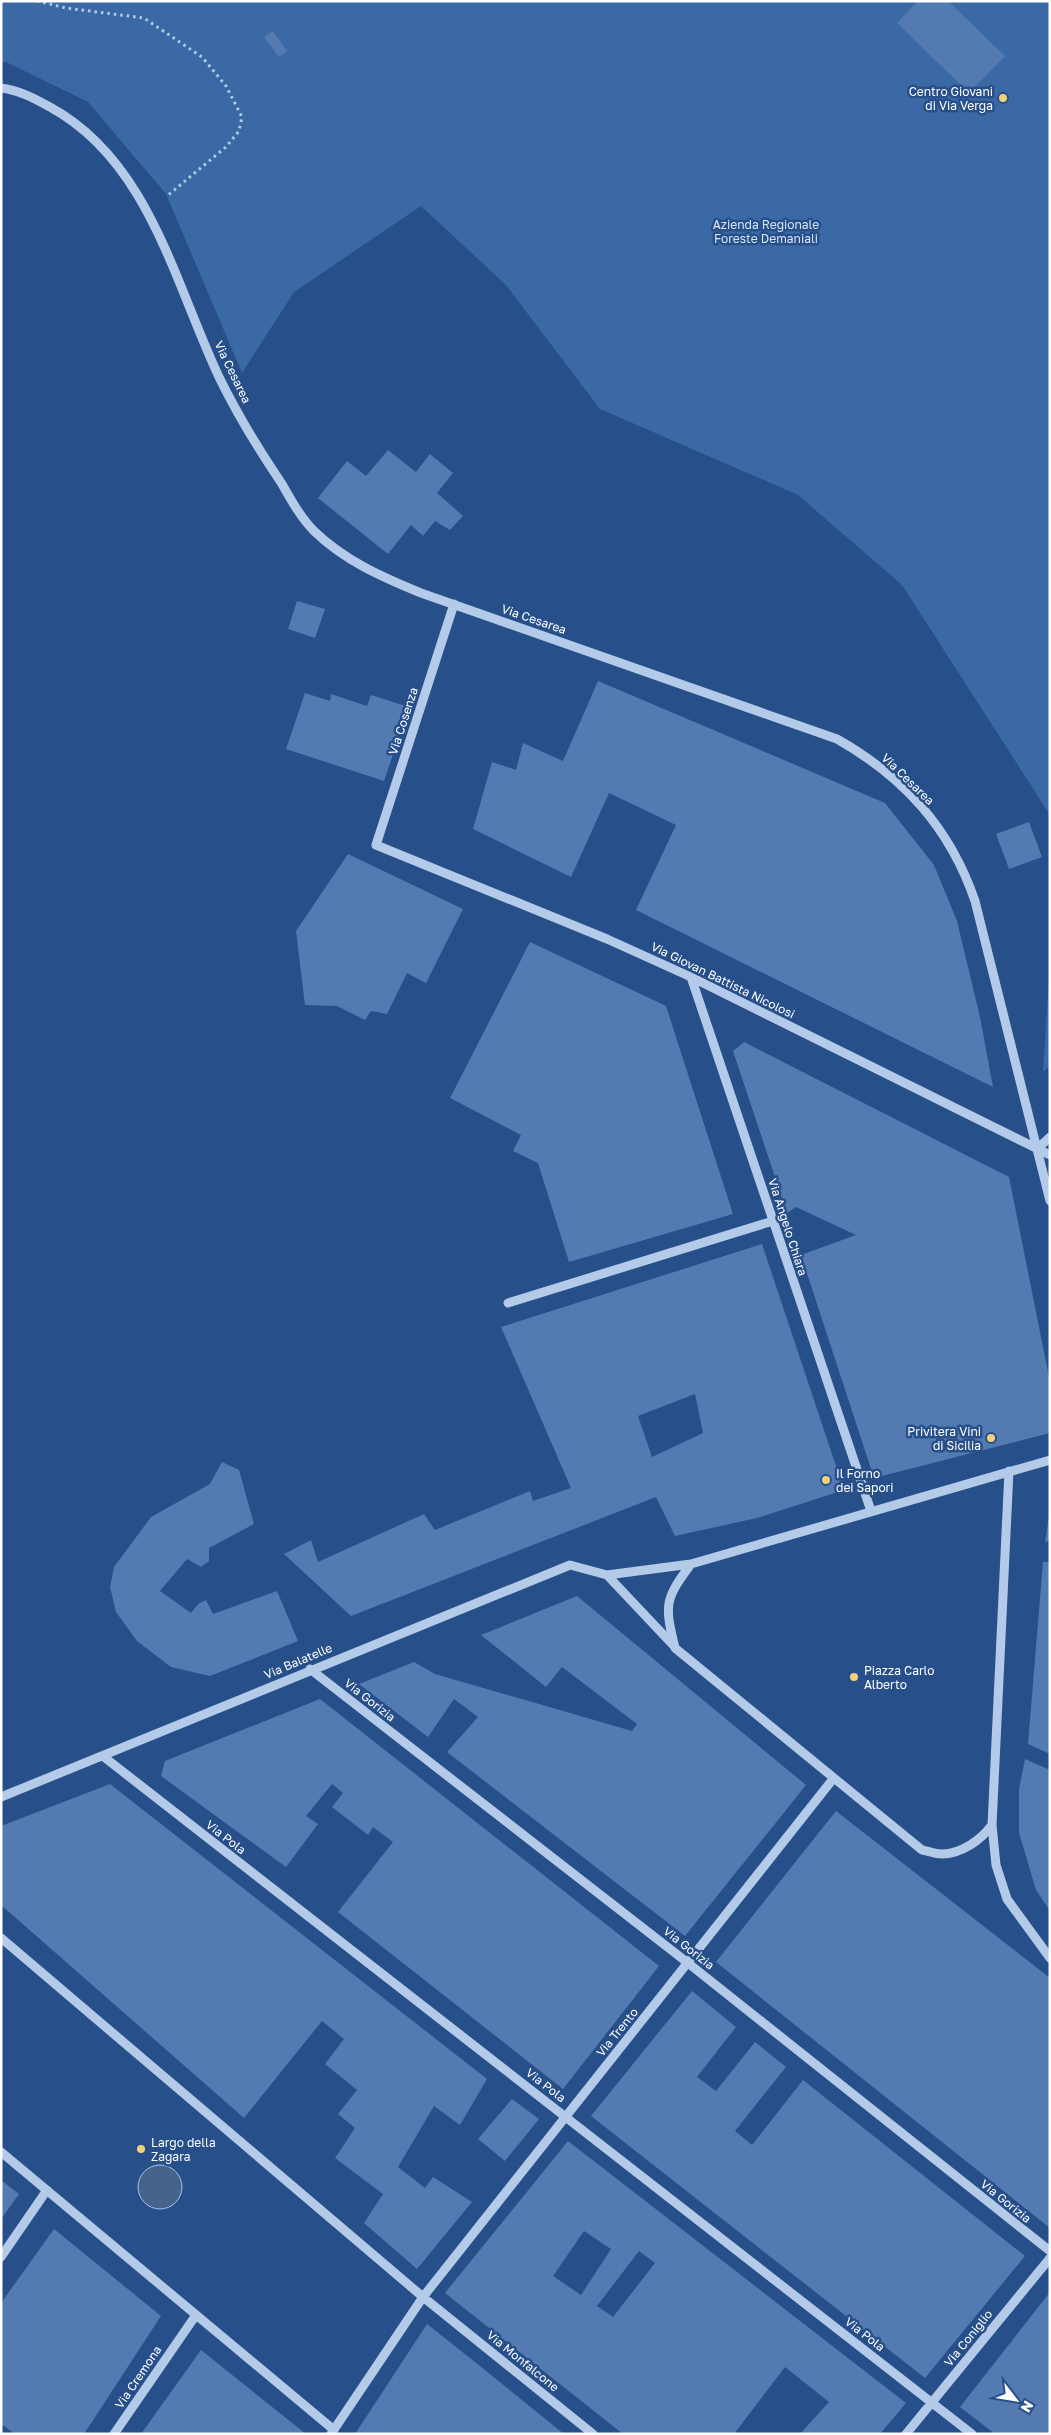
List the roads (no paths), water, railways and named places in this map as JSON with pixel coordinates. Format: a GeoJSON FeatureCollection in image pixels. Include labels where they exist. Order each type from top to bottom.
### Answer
{"type":"FeatureCollection","features":[{"type":"Feature","properties":{"kind":"street","name":"Via Cesarea"},"geometry":{"type":"LineString","coordinates":[[1,88],[31,97],[62,114],[81,128],[119,167],[148,213],[219,377],[258,448],[313,529],[339,553],[379,576],[837,739],[864,755],[889,774],[920,804],[946,839],[964,870],[975,902],[1050,1201]]}},
{"type":"Feature","properties":{"kind":"street","name":"Via Cosenza"},"geometry":{"type":"LineString","coordinates":[[376,845],[454,604]]}},
{"type":"Feature","properties":{"kind":"street","name":"Via Giovan Battista Nicolosi"},"geometry":{"type":"LineString","coordinates":[[376,845],[607,939],[691,977],[1050,1155]]}},
{"type":"Feature","properties":{"kind":"street","name":"Via Angelo Chiara"},"geometry":{"type":"LineString","coordinates":[[691,977],[871,1512]]}},
{"type":"Feature","properties":{"kind":"street"},"geometry":{"type":"LineString","coordinates":[[1037,1149],[1050,1137]]}},
{"type":"Feature","properties":{"kind":"street"},"geometry":{"type":"LineString","coordinates":[[508,1303],[772,1221]]}},
{"type":"Feature","properties":{"kind":"street"},"geometry":{"type":"LineString","coordinates":[[607,1575],[691,1564],[1050,1460]]}},
{"type":"Feature","properties":{"kind":"street"},"geometry":{"type":"LineString","coordinates":[[1009,1471],[992,1825],[996,1865],[1008,1899],[1050,1958]]}},
{"type":"Feature","properties":{"kind":"street"},"geometry":{"type":"LineString","coordinates":[[675,1648],[667,1618],[671,1591],[691,1564]]}},
{"type":"Feature","properties":{"kind":"street","name":"Via Balatelle"},"geometry":{"type":"LineString","coordinates":[[1,1797],[104,1757],[310,1669],[570,1565],[607,1575]]}},
{"type":"Feature","properties":{"kind":"street"},"geometry":{"type":"LineString","coordinates":[[607,1575],[675,1648],[922,1850],[943,1854],[967,1847],[984,1835],[992,1825]]}},
{"type":"Feature","properties":{"kind":"street","name":"Via Gorizia"},"geometry":{"type":"LineString","coordinates":[[310,1669],[688,1963],[1050,2251]]}},
{"type":"Feature","properties":{"kind":"street","name":"Via Pola"},"geometry":{"type":"LineString","coordinates":[[104,1757],[972,2434]]}},
{"type":"Feature","properties":{"kind":"street","name":"Via Trento"},"geometry":{"type":"LineString","coordinates":[[332,2432],[423,2297],[833,1779]]}},
{"type":"Feature","properties":{"kind":"street","name":"Via Monfalcone"},"geometry":{"type":"LineString","coordinates":[[1,1938],[423,2297],[593,2434]]}},
{"type":"Feature","properties":{"kind":"street"},"geometry":{"type":"LineString","coordinates":[[1,2152],[196,2314],[332,2432]]}},
{"type":"Feature","properties":{"kind":"street"},"geometry":{"type":"LineString","coordinates":[[1,2257],[47,2190]]}},
{"type":"Feature","properties":{"kind":"street","name":"Via Coniglio"},"geometry":{"type":"LineString","coordinates":[[906,2434],[1050,2258]]}},
{"type":"Feature","properties":{"kind":"street","name":"Via Cremona"},"geometry":{"type":"LineString","coordinates":[[114,2434],[196,2314]]}},
{"type":"Feature","properties":{"kind":"place","name":"Centro Giovani di Via Verga"},"geometry":{"type":"Point","coordinates":[1003,98]}},
{"type":"Feature","properties":{"kind":"place","name":"Privitera Vini di Sicilia"},"geometry":{"type":"Point","coordinates":[991,1438]}},
{"type":"Feature","properties":{"kind":"place","name":"Il Forno dei Sapori"},"geometry":{"type":"Point","coordinates":[826,1480]}},
{"type":"Feature","properties":{"kind":"place","name":"Piazza Carlo Alberto"},"geometry":{"type":"Point","coordinates":[854,1677]}},
{"type":"Feature","properties":{"kind":"place","name":"Largo della Zagara"},"geometry":{"type":"Point","coordinates":[141,2149]}},
{"type":"Feature","properties":{"kind":"park label","name":"Azienda Regionale Foreste Demaniali"},"geometry":{"type":"Point","coordinates":[766,231]}}]}
